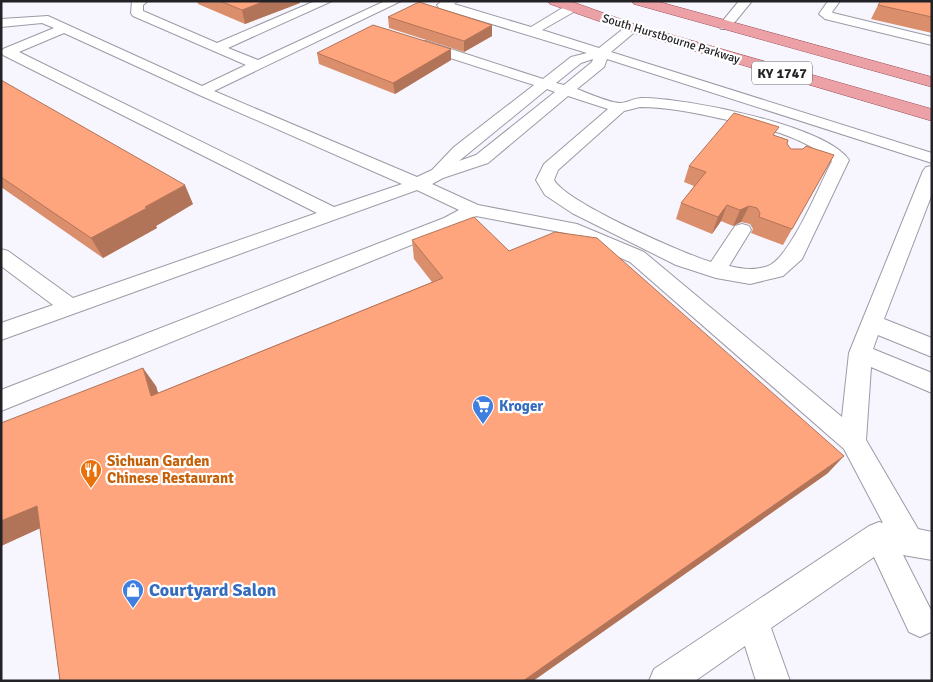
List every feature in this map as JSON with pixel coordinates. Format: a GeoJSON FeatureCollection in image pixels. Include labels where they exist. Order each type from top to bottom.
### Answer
{"type":"FeatureCollection","features":[{"type":"Feature","properties":{"kind":"main road","name":"South Hurstbourne Parkway"},"geometry":{"type":"LineString","coordinates":[[555,1],[632,28],[932,115]]}},
{"type":"Feature","properties":{"kind":"main road","name":"South Hurstbourne Parkway"},"geometry":{"type":"LineString","coordinates":[[639,1],[932,82]]}},
{"type":"Feature","properties":{"kind":"main road"},"geometry":{"type":"LineString","coordinates":[[632,28],[644,22],[725,26]]}},
{"type":"Feature","properties":{"kind":"main road"},"geometry":{"type":"LineString","coordinates":[[745,62],[858,79],[932,99]]}},
{"type":"Feature","properties":{"kind":"main road"},"geometry":{"type":"LineString","coordinates":[[848,92],[908,127]]}},
{"type":"Feature","properties":{"kind":"lane"},"geometry":{"type":"LineString","coordinates":[[142,1],[137,3],[137,13],[258,65]]}},
{"type":"Feature","properties":{"kind":"lane"},"geometry":{"type":"LineString","coordinates":[[217,48],[326,1]]}},
{"type":"Feature","properties":{"kind":"lane"},"geometry":{"type":"LineString","coordinates":[[429,1],[447,3],[932,158]]}},
{"type":"Feature","properties":{"kind":"lane"},"geometry":{"type":"LineString","coordinates":[[725,26],[746,1]]}},
{"type":"Feature","properties":{"kind":"lane"},"geometry":{"type":"LineString","coordinates":[[834,1],[825,14],[932,41]]}},
{"type":"Feature","properties":{"kind":"lane"},"geometry":{"type":"LineString","coordinates":[[202,91],[351,22],[388,2]]}},
{"type":"Feature","properties":{"kind":"lane"},"geometry":{"type":"LineString","coordinates":[[532,31],[573,7]]}},
{"type":"Feature","properties":{"kind":"lane"},"geometry":{"type":"LineString","coordinates":[[1,23],[44,19],[202,91],[418,184],[473,210],[570,228],[637,257],[854,441],[921,544]]}},
{"type":"Feature","properties":{"kind":"lane"},"geometry":{"type":"LineString","coordinates":[[351,22],[370,28]]}},
{"type":"Feature","properties":{"kind":"lane"},"geometry":{"type":"LineString","coordinates":[[5,52],[65,28]]}},
{"type":"Feature","properties":{"kind":"lane"},"geometry":{"type":"LineString","coordinates":[[437,174],[460,150],[576,60],[601,53],[632,28]]}},
{"type":"Feature","properties":{"kind":"lane"},"geometry":{"type":"LineString","coordinates":[[407,39],[619,108]]}},
{"type":"Feature","properties":{"kind":"lane"},"geometry":{"type":"LineString","coordinates":[[5,52],[333,214]]}},
{"type":"Feature","properties":{"kind":"lane"},"geometry":{"type":"LineString","coordinates":[[1,332],[418,184],[437,174],[482,158],[570,91],[599,64],[601,53]]}},
{"type":"Feature","properties":{"kind":"lane"},"geometry":{"type":"LineString","coordinates":[[686,106],[700,85]]}},
{"type":"Feature","properties":{"kind":"lane"},"geometry":{"type":"LineString","coordinates":[[639,102],[663,102],[686,106],[755,121],[798,144],[834,152],[841,160],[795,254],[776,270],[750,277],[716,270],[683,260],[578,210],[551,191],[545,180],[550,168],[619,108],[639,102]]}},
{"type":"Feature","properties":{"kind":"lane"},"geometry":{"type":"LineString","coordinates":[[854,441],[860,353],[930,183]]}},
{"type":"Feature","properties":{"kind":"lane"},"geometry":{"type":"LineString","coordinates":[[1,400],[451,222],[473,210]]}},
{"type":"Feature","properties":{"kind":"lane"},"geometry":{"type":"LineString","coordinates":[[716,270],[742,230]]}},
{"type":"Feature","properties":{"kind":"lane"},"geometry":{"type":"LineString","coordinates":[[1,256],[71,308]]}},
{"type":"Feature","properties":{"kind":"lane"},"geometry":{"type":"LineString","coordinates":[[872,323],[932,348]]}},
{"type":"Feature","properties":{"kind":"lane"},"geometry":{"type":"LineString","coordinates":[[860,353],[932,383]]}},
{"type":"Feature","properties":{"kind":"lane"},"geometry":{"type":"LineString","coordinates":[[666,681],[879,536],[921,544]]}},
{"type":"Feature","properties":{"kind":"lane"},"geometry":{"type":"LineString","coordinates":[[879,536],[920,621]]}},
{"type":"Feature","properties":{"kind":"lane"},"geometry":{"type":"LineString","coordinates":[[753,622],[773,681]]}},
{"type":"Feature","properties":{"kind":"building"},"geometry":{"type":"Polygon","coordinates":[[[220,1],[265,1],[242,10],[220,1]]]}},
{"type":"Feature","properties":{"kind":"building"},"geometry":{"type":"Polygon","coordinates":[[[881,1],[932,1],[932,17],[878,5],[881,1]]]}},
{"type":"Feature","properties":{"kind":"building"},"geometry":{"type":"Polygon","coordinates":[[[419,2],[492,25],[464,41],[388,17],[419,2]]]}},
{"type":"Feature","properties":{"kind":"building"},"geometry":{"type":"Polygon","coordinates":[[[373,25],[451,49],[393,83],[317,53],[373,25]]]}},
{"type":"Feature","properties":{"kind":"building"},"geometry":{"type":"Polygon","coordinates":[[[1,80],[185,185],[91,238],[1,177],[1,80]]]}},
{"type":"Feature","properties":{"kind":"building"},"geometry":{"type":"Polygon","coordinates":[[[734,113],[779,127],[773,135],[788,140],[787,144],[791,149],[803,149],[806,146],[834,155],[792,229],[759,217],[760,213],[757,208],[749,206],[740,210],[727,205],[718,217],[681,203],[706,172],[689,166],[734,113]]]}},
{"type":"Feature","properties":{"kind":"building"},"geometry":{"type":"Polygon","coordinates":[[[474,217],[509,251],[555,232],[597,238],[844,456],[523,681],[60,681],[37,506],[1,521],[1,423],[143,368],[151,396],[443,278],[412,240],[474,217]]]}},
{"type":"Feature","properties":{"kind":"place","name":"Kroger"},"geometry":{"type":"Point","coordinates":[483,425]}},
{"type":"Feature","properties":{"kind":"place","name":"Sichuan Garden Chinese Restaurant"},"geometry":{"type":"Point","coordinates":[91,489]}},
{"type":"Feature","properties":{"kind":"place","name":"Courtyard Salon"},"geometry":{"type":"Point","coordinates":[133,609]}}]}
